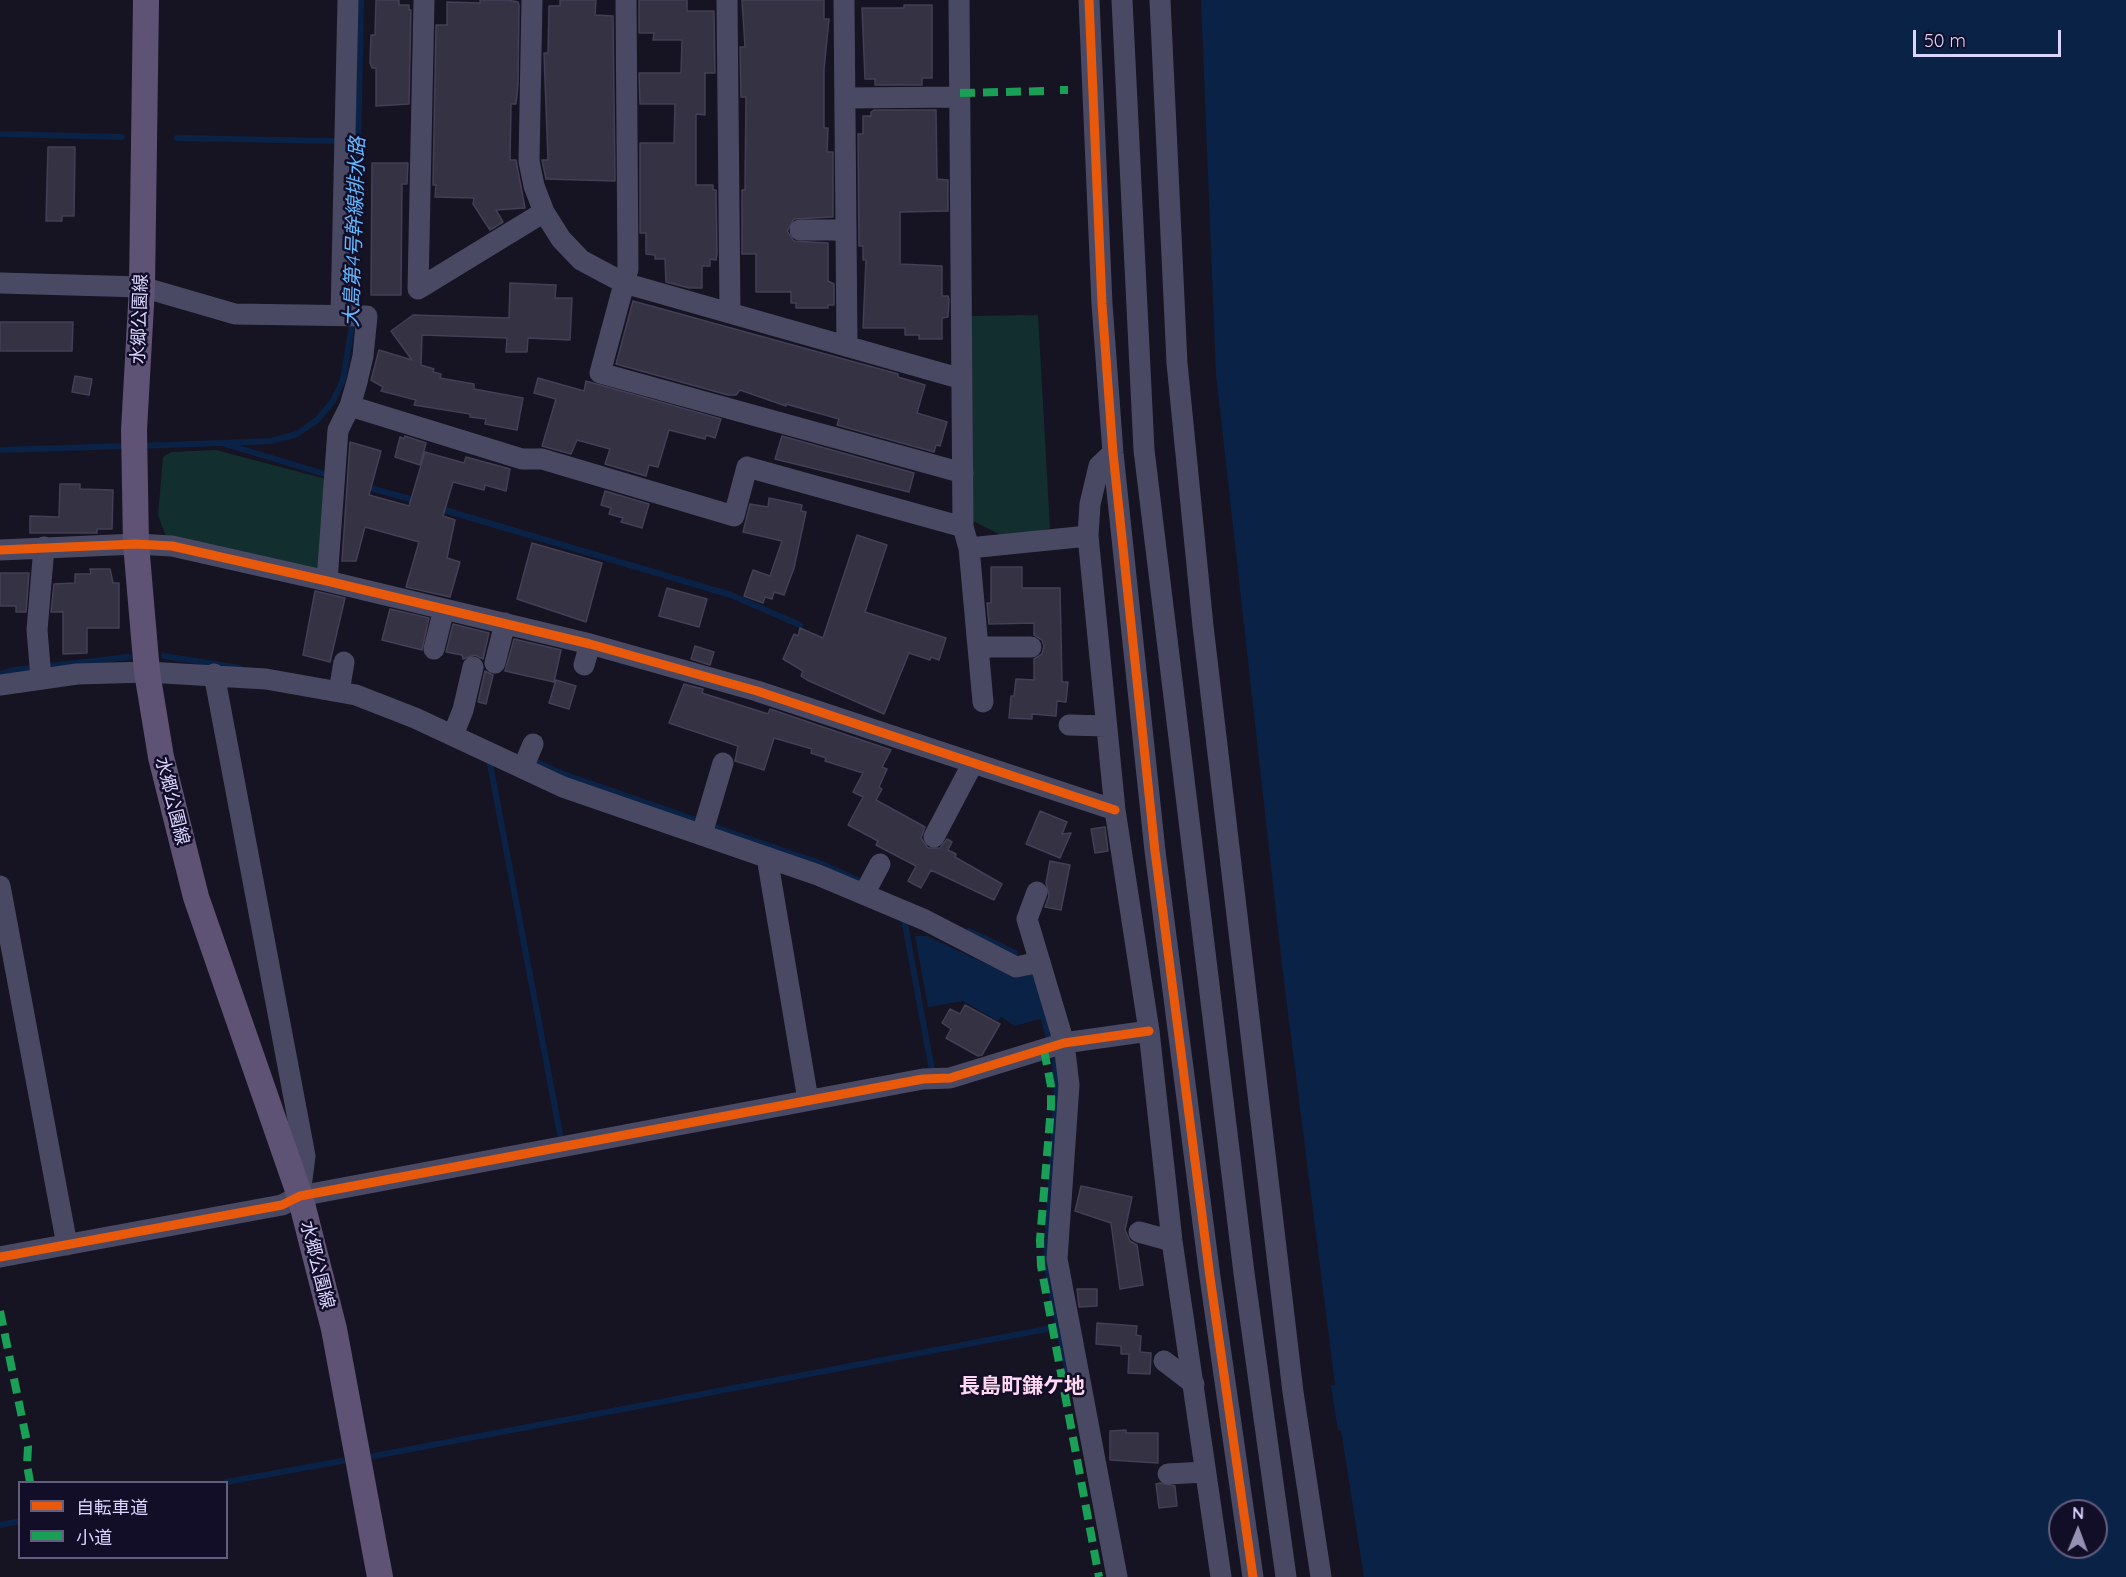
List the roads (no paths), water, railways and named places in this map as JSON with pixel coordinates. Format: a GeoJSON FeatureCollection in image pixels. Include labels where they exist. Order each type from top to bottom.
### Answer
{"type":"FeatureCollection","features":[{"type":"Feature","properties":{"kind":"main road","name":"水郷公園線"},"geometry":{"type":"LineString","coordinates":[[146,0],[142,287],[134,430],[136,544],[147,672],[161,757],[196,897],[300,1196],[334,1329],[380,1577]]}},
{"type":"Feature","properties":{"kind":"street"},"geometry":{"type":"LineString","coordinates":[[348,0],[349,315]]}},
{"type":"Feature","properties":{"kind":"street"},"geometry":{"type":"LineString","coordinates":[[424,0],[418,289],[544,212]]}},
{"type":"Feature","properties":{"kind":"street"},"geometry":{"type":"LineString","coordinates":[[532,0],[529,161],[534,186],[544,212],[561,239],[581,261],[624,283],[962,379]]}},
{"type":"Feature","properties":{"kind":"street"},"geometry":{"type":"LineString","coordinates":[[626,0],[628,269],[600,373],[963,473]]}},
{"type":"Feature","properties":{"kind":"street"},"geometry":{"type":"LineString","coordinates":[[727,0],[730,313]]}},
{"type":"Feature","properties":{"kind":"street"},"geometry":{"type":"LineString","coordinates":[[844,0],[847,346]]}},
{"type":"Feature","properties":{"kind":"street"},"geometry":{"type":"LineString","coordinates":[[959,0],[963,526],[969,548],[983,702]]}},
{"type":"Feature","properties":{"kind":"street"},"geometry":{"type":"LineString","coordinates":[[1089,0],[1102,304],[1113,453],[1155,851],[1210,1277],[1253,1577]]}},
{"type":"Feature","properties":{"kind":"street"},"geometry":{"type":"LineString","coordinates":[[1122,0],[1144,450],[1244,1273],[1286,1577]]}},
{"type":"Feature","properties":{"kind":"street"},"geometry":{"type":"LineString","coordinates":[[1160,0],[1178,363],[1202,615],[1293,1392],[1321,1577]]}},
{"type":"Feature","properties":{"kind":"street"},"geometry":{"type":"LineString","coordinates":[[845,98],[960,97]]}},
{"type":"Feature","properties":{"kind":"street"},"geometry":{"type":"LineString","coordinates":[[800,230],[846,230]]}},
{"type":"Feature","properties":{"kind":"street"},"geometry":{"type":"LineString","coordinates":[[0,283],[142,287],[235,314],[367,316],[363,357],[350,406],[338,430],[327,581]]}},
{"type":"Feature","properties":{"kind":"street"},"geometry":{"type":"LineString","coordinates":[[350,406],[522,459],[542,459],[734,516],[747,467],[963,526]]}},
{"type":"Feature","properties":{"kind":"street"},"geometry":{"type":"LineString","coordinates":[[1113,453],[1099,466],[1090,504],[1088,536],[1115,810],[1149,1031],[1172,1241],[1221,1577]]}},
{"type":"Feature","properties":{"kind":"street"},"geometry":{"type":"LineString","coordinates":[[969,548],[1088,536]]}},
{"type":"Feature","properties":{"kind":"street"},"geometry":{"type":"LineString","coordinates":[[0,550],[136,544],[172,546],[327,581],[591,644],[757,692],[1115,810]]}},
{"type":"Feature","properties":{"kind":"street"},"geometry":{"type":"LineString","coordinates":[[40,672],[38,630],[44,547]]}},
{"type":"Feature","properties":{"kind":"street"},"geometry":{"type":"LineString","coordinates":[[435,648],[444,609]]}},
{"type":"Feature","properties":{"kind":"street"},"geometry":{"type":"LineString","coordinates":[[495,663],[505,623]]}},
{"type":"Feature","properties":{"kind":"street"},"geometry":{"type":"LineString","coordinates":[[584,665],[591,644]]}},
{"type":"Feature","properties":{"kind":"street"},"geometry":{"type":"LineString","coordinates":[[978,647],[1031,647]]}},
{"type":"Feature","properties":{"kind":"street"},"geometry":{"type":"LineString","coordinates":[[339,692],[344,662]]}},
{"type":"Feature","properties":{"kind":"street"},"geometry":{"type":"LineString","coordinates":[[453,735],[463,710],[473,667]]}},
{"type":"Feature","properties":{"kind":"street"},"geometry":{"type":"LineString","coordinates":[[0,685],[40,672],[77,674],[147,672],[214,674],[266,679],[356,695],[453,735],[563,787],[767,856],[864,894],[925,920],[1016,967],[1040,962]]}},
{"type":"Feature","properties":{"kind":"street"},"geometry":{"type":"LineString","coordinates":[[214,674],[305,1156],[300,1196]]}},
{"type":"Feature","properties":{"kind":"street"},"geometry":{"type":"LineString","coordinates":[[1069,725],[1107,726]]}},
{"type":"Feature","properties":{"kind":"street"},"geometry":{"type":"LineString","coordinates":[[523,768],[533,744]]}},
{"type":"Feature","properties":{"kind":"street"},"geometry":{"type":"LineString","coordinates":[[702,834],[723,763]]}},
{"type":"Feature","properties":{"kind":"street"},"geometry":{"type":"LineString","coordinates":[[934,837],[973,763]]}},
{"type":"Feature","properties":{"kind":"street"},"geometry":{"type":"LineString","coordinates":[[767,856],[808,1100]]}},
{"type":"Feature","properties":{"kind":"street"},"geometry":{"type":"LineString","coordinates":[[864,894],[880,864]]}},
{"type":"Feature","properties":{"kind":"street"},"geometry":{"type":"LineString","coordinates":[[0,886],[67,1245]]}},
{"type":"Feature","properties":{"kind":"street"},"geometry":{"type":"LineString","coordinates":[[1037,892],[1027,919],[1064,1043],[1069,1085],[1057,1259],[1109,1576]]}},
{"type":"Feature","properties":{"kind":"street"},"geometry":{"type":"LineString","coordinates":[[0,1257],[282,1205],[300,1196],[808,1100],[923,1079],[950,1078],[1064,1043],[1149,1031]]}},
{"type":"Feature","properties":{"kind":"street"},"geometry":{"type":"LineString","coordinates":[[1139,1232],[1172,1241]]}},
{"type":"Feature","properties":{"kind":"street"},"geometry":{"type":"LineString","coordinates":[[1164,1361],[1194,1384]]}},
{"type":"Feature","properties":{"kind":"street"},"geometry":{"type":"LineString","coordinates":[[1168,1473],[1204,1472]]}},
{"type":"Feature","properties":{"kind":"water"},"geometry":{"type":"Polygon","coordinates":[[[1201,0],[2126,0],[2126,1577],[1364,1577],[1341,1430],[1338,1430],[1331,1386],[1335,1385],[1282,965],[1216,374],[1201,0]]]}},
{"type":"Feature","properties":{"kind":"water"},"geometry":{"type":"Polygon","coordinates":[[[915,936],[927,936],[1012,976],[1033,971],[1047,1017],[1015,1026],[1001,1017],[998,1021],[963,1001],[928,1007],[915,936]]]}},
{"type":"Feature","properties":{"kind":"waterway","name":"大島第4号幹線排水路"},"geometry":{"type":"LineString","coordinates":[[140,446],[271,441],[297,434],[317,420],[333,401],[343,380],[355,308],[361,0]]}},
{"type":"Feature","properties":{"kind":"waterway"},"geometry":{"type":"LineString","coordinates":[[0,134],[122,137]]}},
{"type":"Feature","properties":{"kind":"waterway"},"geometry":{"type":"LineString","coordinates":[[177,138],[334,141]]}},
{"type":"Feature","properties":{"kind":"waterway"},"geometry":{"type":"LineString","coordinates":[[225,444],[325,474]]}},
{"type":"Feature","properties":{"kind":"waterway","name":"大島第4号幹線排水路"},"geometry":{"type":"LineString","coordinates":[[0,450],[127,446]]}},
{"type":"Feature","properties":{"kind":"waterway"},"geometry":{"type":"LineString","coordinates":[[363,486],[417,501]]}},
{"type":"Feature","properties":{"kind":"waterway"},"geometry":{"type":"LineString","coordinates":[[438,508],[731,595],[800,625]]}},
{"type":"Feature","properties":{"kind":"waterway"},"geometry":{"type":"LineString","coordinates":[[164,656],[240,668]]}},
{"type":"Feature","properties":{"kind":"waterway"},"geometry":{"type":"LineString","coordinates":[[0,674],[14,670],[129,657]]}},
{"type":"Feature","properties":{"kind":"waterway"},"geometry":{"type":"LineString","coordinates":[[534,761],[563,774],[699,821]]}},
{"type":"Feature","properties":{"kind":"waterway"},"geometry":{"type":"LineString","coordinates":[[490,764],[560,1134]]}},
{"type":"Feature","properties":{"kind":"waterway"},"geometry":{"type":"LineString","coordinates":[[712,826],[822,864],[864,883]]}},
{"type":"Feature","properties":{"kind":"waterway"},"geometry":{"type":"LineString","coordinates":[[904,919],[932,1070]]}},
{"type":"Feature","properties":{"kind":"waterway"},"geometry":{"type":"LineString","coordinates":[[969,931],[1015,953]]}},
{"type":"Feature","properties":{"kind":"waterway"},"geometry":{"type":"LineString","coordinates":[[1041,1010],[1049,1038]]}},
{"type":"Feature","properties":{"kind":"waterway"},"geometry":{"type":"LineString","coordinates":[[1055,1061],[1057,1086],[1046,1263],[1069,1381]]}},
{"type":"Feature","properties":{"kind":"waterway"},"geometry":{"type":"LineString","coordinates":[[374,1456],[1047,1329]]}},
{"type":"Feature","properties":{"kind":"waterway"},"geometry":{"type":"LineString","coordinates":[[228,1482],[342,1461]]}},
{"type":"Feature","properties":{"kind":"waterway"},"geometry":{"type":"LineString","coordinates":[[0,1525],[18,1521]]}},
{"type":"Feature","properties":{"kind":"district","name":"長島町鎌ケ地"},"geometry":{"type":"Point","coordinates":[1022,1387]}}]}
